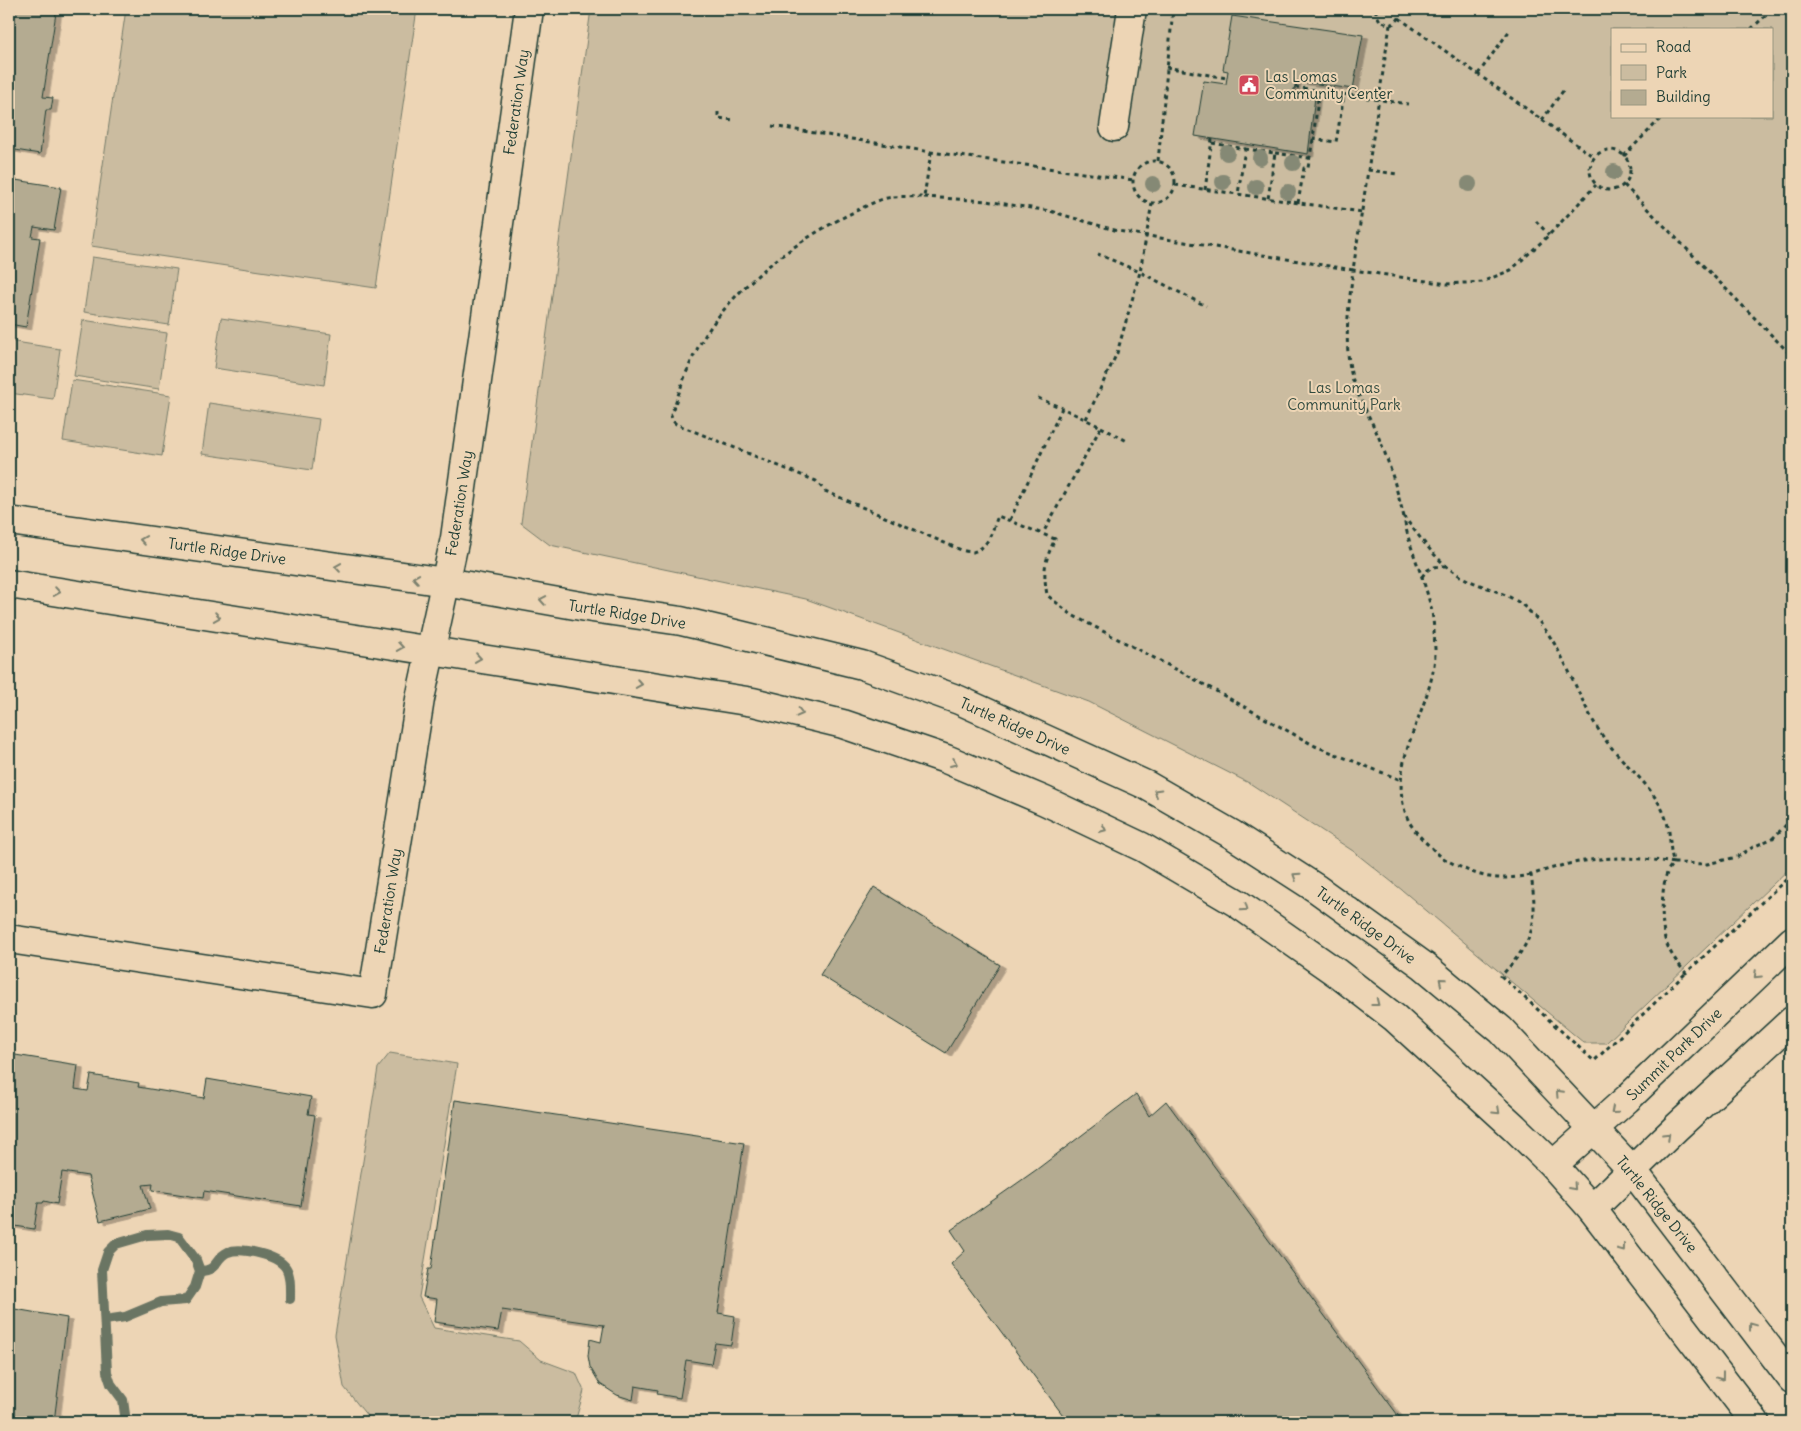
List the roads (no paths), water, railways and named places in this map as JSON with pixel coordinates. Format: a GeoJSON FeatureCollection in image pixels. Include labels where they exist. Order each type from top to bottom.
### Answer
{"type":"FeatureCollection","features":[{"type":"Feature","properties":{"kind":"street","name":"Federation Way"},"geometry":{"type":"LineString","coordinates":[[9,940],[373,994],[420,699],[455,538],[529,9]]}},
{"type":"Feature","properties":{"kind":"street"},"geometry":{"type":"LineString","coordinates":[[1114,127],[1132,9]]}},
{"type":"Feature","properties":{"kind":"street","name":"Turtle Ridge Drive"},"geometry":{"type":"LineString","coordinates":[[9,521],[446,582],[681,622],[862,666],[959,700],[1146,786],[1233,835],[1317,889],[1424,966],[1501,1030],[1633,1171],[1792,1379]]}},
{"type":"Feature","properties":{"kind":"street"},"geometry":{"type":"LineString","coordinates":[[9,584],[753,702],[843,724],[946,759],[1045,801],[1142,847],[1237,903],[1337,973],[1396,1018],[1514,1127],[1553,1165],[1592,1209],[1755,1422]]}},
{"type":"Feature","properties":{"kind":"street","name":"Summit Park Drive"},"geometry":{"type":"LineString","coordinates":[[1553,1165],[1627,1099],[1792,941]]}},
{"type":"Feature","properties":{"kind":"street"},"geometry":{"type":"LineString","coordinates":[[1592,1209],[1677,1127],[1792,1021]]}},
{"type":"Feature","properties":{"kind":"waterway"},"geometry":{"type":"LineString","coordinates":[[105,1320],[125,1317],[161,1302],[186,1300],[195,1287],[200,1271],[196,1260],[179,1237],[168,1234],[147,1235],[116,1244],[108,1252],[102,1270],[107,1372],[111,1384],[123,1400],[126,1422]]}},
{"type":"Feature","properties":{"kind":"waterway"},"geometry":{"type":"LineString","coordinates":[[200,1271],[214,1267],[220,1258],[228,1252],[250,1251],[259,1253],[275,1259],[286,1268],[288,1271],[290,1299]]}},
{"type":"Feature","properties":{"kind":"place","name":"Las Lomas Community Center"},"geometry":{"type":"Point","coordinates":[1249,85]}},
{"type":"Feature","properties":{"kind":"park label","name":"Las Lomas Community Park"},"geometry":{"type":"Point","coordinates":[1344,396]}}]}
